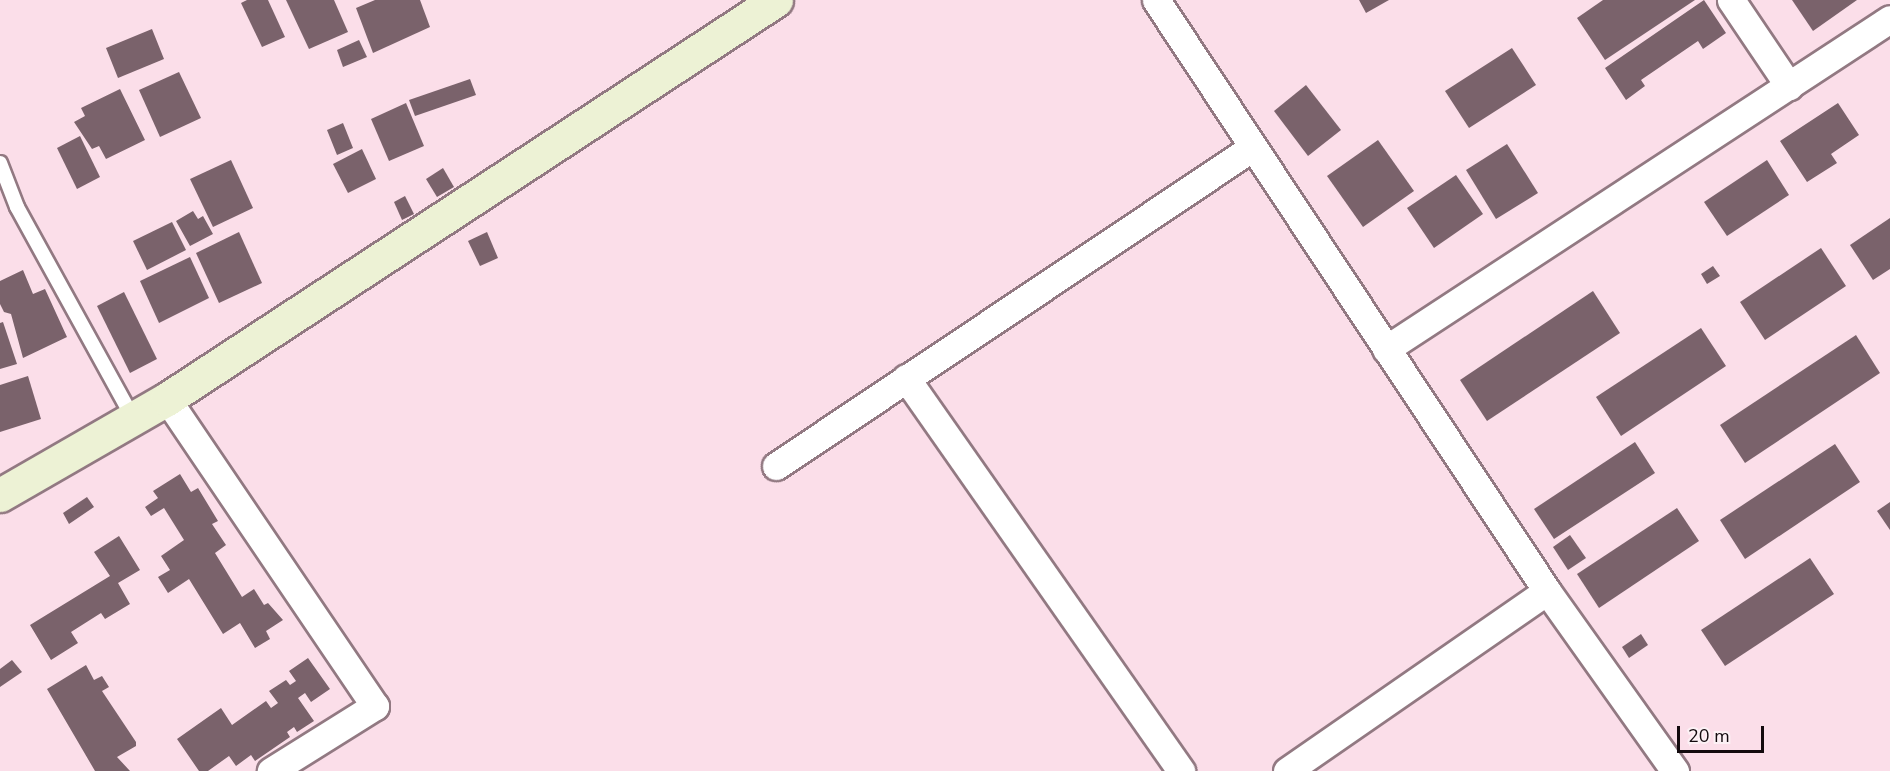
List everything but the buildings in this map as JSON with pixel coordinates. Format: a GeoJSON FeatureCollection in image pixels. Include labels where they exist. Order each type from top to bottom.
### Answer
{"type":"FeatureCollection","features":[{"type":"Feature","properties":{"kind":"main road"},"geometry":{"type":"LineString","coordinates":[[0,495],[167,399],[776,0]]}},
{"type":"Feature","properties":{"kind":"street"},"geometry":{"type":"LineString","coordinates":[[1156,0],[1547,591],[1675,771]]}},
{"type":"Feature","properties":{"kind":"street"},"geometry":{"type":"LineString","coordinates":[[1731,0],[1789,86]]}},
{"type":"Feature","properties":{"kind":"street"},"geometry":{"type":"LineString","coordinates":[[1386,349],[1890,19]]}},
{"type":"Feature","properties":{"kind":"street"},"geometry":{"type":"LineString","coordinates":[[776,466],[1253,147]]}},
{"type":"Feature","properties":{"kind":"street"},"geometry":{"type":"LineString","coordinates":[[906,378],[1181,771]]}},
{"type":"Feature","properties":{"kind":"street"},"geometry":{"type":"LineString","coordinates":[[167,399],[375,706],[271,771]]}},
{"type":"Feature","properties":{"kind":"street"},"geometry":{"type":"LineString","coordinates":[[1287,771],[1547,591]]}},
{"type":"Feature","properties":{"kind":"lane"},"geometry":{"type":"LineString","coordinates":[[0,163],[17,207],[133,418]]}}]}
